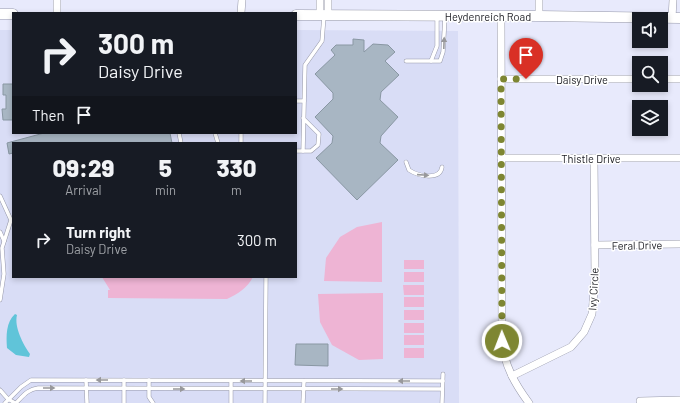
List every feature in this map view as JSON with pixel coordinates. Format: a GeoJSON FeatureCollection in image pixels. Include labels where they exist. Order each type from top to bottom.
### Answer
{"type":"FeatureCollection","features":[{"type":"Feature","properties":{"kind":"street"},"geometry":{"type":"LineString","coordinates":[[57,0],[57,12]]}},
{"type":"Feature","properties":{"kind":"street"},"geometry":{"type":"LineString","coordinates":[[241,12],[242,0]]}},
{"type":"Feature","properties":{"kind":"street"},"geometry":{"type":"LineString","coordinates":[[320,0],[324,15]]}},
{"type":"Feature","properties":{"kind":"street"},"geometry":{"type":"LineString","coordinates":[[324,15],[328,0]]}},
{"type":"Feature","properties":{"kind":"street"},"geometry":{"type":"LineString","coordinates":[[539,0],[539,16]]}},
{"type":"Feature","properties":{"kind":"street"},"geometry":{"type":"LineString","coordinates":[[672,0],[676,18]]}},
{"type":"Feature","properties":{"kind":"street"},"geometry":{"type":"LineString","coordinates":[[0,14],[12,14]]}},
{"type":"Feature","properties":{"kind":"street","name":"Heydenreich Road"},"geometry":{"type":"LineString","coordinates":[[297,15],[676,18]]}},
{"type":"Feature","properties":{"kind":"street"},"geometry":{"type":"LineString","coordinates":[[501,16],[502,334],[504,357],[512,376],[529,403]]}},
{"type":"Feature","properties":{"kind":"street","name":"Daisy Drive"},"geometry":{"type":"LineString","coordinates":[[501,79],[632,79]]}},
{"type":"Feature","properties":{"kind":"street"},"geometry":{"type":"LineString","coordinates":[[668,79],[680,79]]}},
{"type":"Feature","properties":{"kind":"street","name":"Thistle Drive"},"geometry":{"type":"LineString","coordinates":[[501,158],[680,158]]}},
{"type":"Feature","properties":{"kind":"street","name":"Ivy Circle"},"geometry":{"type":"LineString","coordinates":[[512,376],[570,347],[584,332],[594,305],[594,158]]}},
{"type":"Feature","properties":{"kind":"street","name":"Feral Drive"},"geometry":{"type":"LineString","coordinates":[[595,245],[680,244]]}},
{"type":"Feature","properties":{"kind":"street"},"geometry":{"type":"LineString","coordinates":[[640,402],[680,400]]}},
{"type":"Feature","properties":{"kind":"lane"},"geometry":{"type":"LineString","coordinates":[[303,151],[304,65],[322,41],[324,15]]}},
{"type":"Feature","properties":{"kind":"lane"},"geometry":{"type":"LineString","coordinates":[[431,61],[437,46],[441,15]]}},
{"type":"Feature","properties":{"kind":"lane"},"geometry":{"type":"LineString","coordinates":[[406,61],[440,61],[442,58],[441,15]]}},
{"type":"Feature","properties":{"kind":"lane"},"geometry":{"type":"LineString","coordinates":[[297,101],[304,101]]}},
{"type":"Feature","properties":{"kind":"lane"},"geometry":{"type":"LineString","coordinates":[[297,151],[311,151],[316,149],[320,140],[319,134],[315,128],[303,118]]}},
{"type":"Feature","properties":{"kind":"lane"},"geometry":{"type":"LineString","coordinates":[[406,162],[409,170],[421,175],[436,175],[440,172],[442,167]]}},
{"type":"Feature","properties":{"kind":"lane"},"geometry":{"type":"LineString","coordinates":[[0,196],[12,221],[2,248],[4,282],[0,300]]}},
{"type":"Feature","properties":{"kind":"lane"},"geometry":{"type":"LineString","coordinates":[[0,232],[4,241]]}},
{"type":"Feature","properties":{"kind":"lane"},"geometry":{"type":"LineString","coordinates":[[265,403],[266,278]]}},
{"type":"Feature","properties":{"kind":"lane"},"geometry":{"type":"LineString","coordinates":[[442,403],[443,374]]}},
{"type":"Feature","properties":{"kind":"lane"},"geometry":{"type":"LineString","coordinates":[[5,403],[21,387],[31,380],[443,382]]}},
{"type":"Feature","properties":{"kind":"lane"},"geometry":{"type":"LineString","coordinates":[[86,380],[87,403]]}},
{"type":"Feature","properties":{"kind":"lane"},"geometry":{"type":"LineString","coordinates":[[124,380],[124,403]]}},
{"type":"Feature","properties":{"kind":"lane"},"geometry":{"type":"LineString","coordinates":[[149,380],[149,397],[150,402],[153,403]]}},
{"type":"Feature","properties":{"kind":"lane"},"geometry":{"type":"LineString","coordinates":[[196,389],[197,380]]}},
{"type":"Feature","properties":{"kind":"lane"},"geometry":{"type":"LineString","coordinates":[[231,381],[231,403]]}},
{"type":"Feature","properties":{"kind":"lane"},"geometry":{"type":"LineString","coordinates":[[303,403],[304,381]]}},
{"type":"Feature","properties":{"kind":"lane"},"geometry":{"type":"LineString","coordinates":[[322,381],[322,389]]}},
{"type":"Feature","properties":{"kind":"lane"},"geometry":{"type":"LineString","coordinates":[[0,390],[8,400],[16,403],[32,389],[442,389]]}},
{"type":"Feature","properties":{"kind":"shaded area"},"geometry":{"type":"Polygon","coordinates":[[[0,30],[12,30],[12,134],[297,134],[297,30],[458,31],[459,403],[0,403],[0,30]]]}},
{"type":"Feature","properties":{"kind":"shaded area"},"geometry":{"type":"Polygon","coordinates":[[[382,222],[382,282],[324,281],[326,258],[340,237],[357,227],[382,222]]]}},
{"type":"Feature","properties":{"kind":"shaded area"},"geometry":{"type":"Polygon","coordinates":[[[404,260],[424,260],[424,269],[404,269],[404,260]]]}},
{"type":"Feature","properties":{"kind":"shaded area"},"geometry":{"type":"Polygon","coordinates":[[[404,272],[424,272],[424,282],[404,282],[404,272]]]}},
{"type":"Feature","properties":{"kind":"shaded area"},"geometry":{"type":"Polygon","coordinates":[[[103,278],[252,278],[242,290],[227,299],[108,298],[108,290],[110,290],[103,278]]]}},
{"type":"Feature","properties":{"kind":"shaded area"},"geometry":{"type":"Polygon","coordinates":[[[403,285],[424,285],[424,295],[404,295],[403,285]]]}},
{"type":"Feature","properties":{"kind":"shaded area"},"geometry":{"type":"Polygon","coordinates":[[[383,293],[383,359],[359,360],[332,345],[320,322],[318,294],[383,293]]]}},
{"type":"Feature","properties":{"kind":"shaded area"},"geometry":{"type":"Polygon","coordinates":[[[404,297],[424,297],[424,307],[404,307],[404,297]]]}},
{"type":"Feature","properties":{"kind":"shaded area"},"geometry":{"type":"Polygon","coordinates":[[[404,310],[424,310],[424,320],[404,320],[404,310]]]}},
{"type":"Feature","properties":{"kind":"shaded area"},"geometry":{"type":"Polygon","coordinates":[[[404,323],[424,323],[424,333],[404,333],[404,323]]]}},
{"type":"Feature","properties":{"kind":"shaded area"},"geometry":{"type":"Polygon","coordinates":[[[404,335],[424,335],[424,345],[404,345],[404,335]]]}},
{"type":"Feature","properties":{"kind":"shaded area"},"geometry":{"type":"Polygon","coordinates":[[[404,348],[424,348],[424,358],[404,358],[404,348]]]}},
{"type":"Feature","properties":{"kind":"water"},"geometry":{"type":"Polygon","coordinates":[[[15,314],[17,315],[16,320],[18,330],[30,354],[29,357],[16,355],[7,348],[8,325],[15,314]]]}},
{"type":"Feature","properties":{"kind":"building"},"geometry":{"type":"Polygon","coordinates":[[[353,39],[364,40],[364,52],[373,44],[388,45],[395,52],[385,61],[399,75],[381,92],[380,100],[398,117],[381,136],[380,143],[398,160],[357,200],[316,158],[332,143],[333,136],[315,117],[333,99],[333,93],[315,74],[335,55],[331,50],[336,45],[353,45],[353,39]]]}},
{"type":"Feature","properties":{"kind":"building"},"geometry":{"type":"Polygon","coordinates":[[[3,84],[12,84],[12,120],[3,120],[2,109],[6,109],[6,95],[3,95],[3,84]]]}},
{"type":"Feature","properties":{"kind":"building"},"geometry":{"type":"Polygon","coordinates":[[[40,134],[170,134],[172,142],[12,142],[12,153],[9,154],[7,143],[40,134]]]}},
{"type":"Feature","properties":{"kind":"building"},"geometry":{"type":"Polygon","coordinates":[[[296,344],[328,344],[328,366],[295,365],[296,344]]]}},
{"type":"Feature","properties":{"kind":"route"},"geometry":{"type":"LineString","coordinates":[[502,341],[501,79],[526,79]]}}]}
